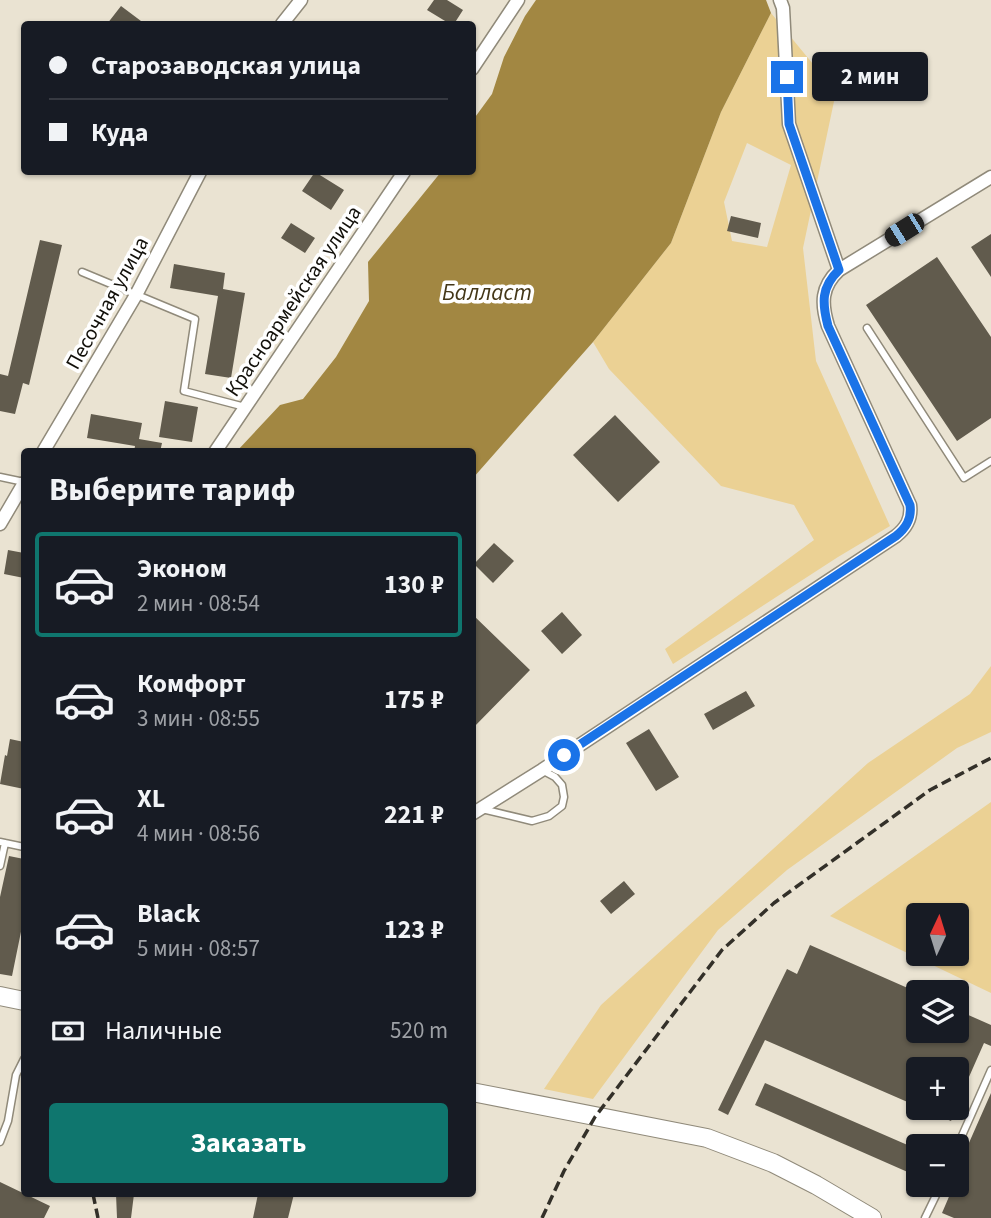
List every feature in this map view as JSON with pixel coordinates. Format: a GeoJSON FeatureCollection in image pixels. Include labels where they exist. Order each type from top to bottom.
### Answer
{"type":"FeatureCollection","features":[{"type":"Feature","properties":{"kind":"main road"},"geometry":{"type":"LineString","coordinates":[[0,996],[21,1000]]}},
{"type":"Feature","properties":{"kind":"main road"},"geometry":{"type":"LineString","coordinates":[[476,1092],[595,1117],[695,1134],[740,1149],[795,1173],[872,1218]]}},
{"type":"Feature","properties":{"kind":"street"},"geometry":{"type":"LineString","coordinates":[[284,21],[301,0]]}},
{"type":"Feature","properties":{"kind":"street"},"geometry":{"type":"LineString","coordinates":[[476,63],[518,0]]}},
{"type":"Feature","properties":{"kind":"street"},"geometry":{"type":"LineString","coordinates":[[780,0],[783,8],[789,124],[839,270]]}},
{"type":"Feature","properties":{"kind":"street","name":"Песочная улица"},"geometry":{"type":"LineString","coordinates":[[45,448],[136,295],[198,175]]}},
{"type":"Feature","properties":{"kind":"street","name":"Красноармейская улица"},"geometry":{"type":"LineString","coordinates":[[218,448],[402,175]]}},
{"type":"Feature","properties":{"kind":"street"},"geometry":{"type":"LineString","coordinates":[[476,811],[896,536],[908,524],[910,505],[828,326],[824,306],[825,287],[839,270],[991,177]]}},
{"type":"Feature","properties":{"kind":"street"},"geometry":{"type":"LineString","coordinates":[[0,524],[21,488]]}},
{"type":"Feature","properties":{"kind":"lane"},"geometry":{"type":"LineString","coordinates":[[82,272],[195,318],[184,391],[245,407]]}},
{"type":"Feature","properties":{"kind":"lane"},"geometry":{"type":"LineString","coordinates":[[867,328],[964,478],[991,461]]}},
{"type":"Feature","properties":{"kind":"lane"},"geometry":{"type":"LineString","coordinates":[[0,477],[21,482]]}},
{"type":"Feature","properties":{"kind":"lane"},"geometry":{"type":"LineString","coordinates":[[476,811],[532,821],[549,816],[562,806],[564,797],[562,785],[555,777],[542,770]]}},
{"type":"Feature","properties":{"kind":"lane"},"geometry":{"type":"LineString","coordinates":[[0,866],[3,842],[21,846]]}},
{"type":"Feature","properties":{"kind":"lane"},"geometry":{"type":"LineString","coordinates":[[0,1142],[8,1121],[16,1075],[21,1065]]}},
{"type":"Feature","properties":{"kind":"lane"},"geometry":{"type":"LineString","coordinates":[[963,1134],[991,1070]]}},
{"type":"Feature","properties":{"kind":"lane"},"geometry":{"type":"LineString","coordinates":[[925,1218],[935,1197]]}},
{"type":"Feature","properties":{"kind":"shaded area"},"geometry":{"type":"Polygon","coordinates":[[[771,13],[836,92],[803,248],[816,361],[890,526],[673,664],[665,649],[814,540],[794,505],[721,486],[609,369],[593,342],[671,243],[721,112],[771,13]],[[747,143],[724,202],[732,241],[767,247],[791,165],[747,143]]]}},
{"type":"Feature","properties":{"kind":"shaded area"},"geometry":{"type":"Polygon","coordinates":[[[991,666],[991,732],[957,748],[787,870],[718,930],[593,1099],[544,1089],[601,1005],[868,763],[970,694],[991,666]]]}},
{"type":"Feature","properties":{"kind":"shaded area"},"geometry":{"type":"Polygon","coordinates":[[[991,802],[991,993],[969,982],[969,980],[935,966],[970,966],[970,903],[906,903],[906,952],[830,916],[991,802]]]}},
{"type":"Feature","properties":{"kind":"water","name":"Балласт"},"geometry":{"type":"Polygon","coordinates":[[[536,0],[766,0],[771,13],[721,112],[671,243],[593,342],[476,475],[476,448],[240,448],[280,405],[303,399],[336,357],[369,301],[368,262],[439,175],[476,175],[476,116],[492,94],[504,57],[536,0]]]}},
{"type":"Feature","properties":{"kind":"building"},"geometry":{"type":"Polygon","coordinates":[[[434,0],[447,0],[463,10],[456,21],[445,21],[427,10],[434,0]]]}},
{"type":"Feature","properties":{"kind":"building"},"geometry":{"type":"Polygon","coordinates":[[[121,6],[141,21],[109,21],[121,6]]]}},
{"type":"Feature","properties":{"kind":"building"},"geometry":{"type":"Polygon","coordinates":[[[313,175],[320,175],[344,190],[331,210],[302,191],[313,175]]]}},
{"type":"Feature","properties":{"kind":"building"},"geometry":{"type":"Polygon","coordinates":[[[731,216],[761,223],[758,238],[727,231],[731,216]]]}},
{"type":"Feature","properties":{"kind":"building"},"geometry":{"type":"Polygon","coordinates":[[[291,223],[315,238],[305,253],[281,238],[291,223]]]}},
{"type":"Feature","properties":{"kind":"building"},"geometry":{"type":"Polygon","coordinates":[[[991,234],[991,277],[971,247],[991,234]]]}},
{"type":"Feature","properties":{"kind":"building"},"geometry":{"type":"Polygon","coordinates":[[[40,240],[62,245],[29,385],[23,383],[15,414],[0,411],[0,374],[8,376],[40,240]]]}},
{"type":"Feature","properties":{"kind":"building"},"geometry":{"type":"Polygon","coordinates":[[[937,257],[991,337],[991,418],[957,441],[866,305],[937,257]]]}},
{"type":"Feature","properties":{"kind":"building"},"geometry":{"type":"Polygon","coordinates":[[[174,264],[225,273],[223,289],[245,293],[231,378],[205,374],[218,296],[170,288],[174,264]]]}},
{"type":"Feature","properties":{"kind":"building"},"geometry":{"type":"Polygon","coordinates":[[[165,401],[198,407],[192,442],[159,437],[165,401]]]}},
{"type":"Feature","properties":{"kind":"building"},"geometry":{"type":"Polygon","coordinates":[[[91,414],[142,423],[139,439],[162,443],[161,448],[135,448],[87,438],[91,414]]]}},
{"type":"Feature","properties":{"kind":"building"},"geometry":{"type":"Polygon","coordinates":[[[615,415],[660,462],[618,502],[573,455],[615,415]]]}},
{"type":"Feature","properties":{"kind":"building"},"geometry":{"type":"Polygon","coordinates":[[[494,543],[514,561],[493,583],[476,566],[476,562],[494,543]]]}},
{"type":"Feature","properties":{"kind":"building"},"geometry":{"type":"Polygon","coordinates":[[[8,550],[21,552],[21,577],[4,574],[8,550]]]}},
{"type":"Feature","properties":{"kind":"building"},"geometry":{"type":"Polygon","coordinates":[[[562,612],[582,635],[562,654],[541,631],[562,612]]]}},
{"type":"Feature","properties":{"kind":"building"},"geometry":{"type":"Polygon","coordinates":[[[476,618],[530,670],[476,725],[476,618]]]}},
{"type":"Feature","properties":{"kind":"building"},"geometry":{"type":"Polygon","coordinates":[[[746,691],[755,706],[713,730],[704,714],[746,691]]]}},
{"type":"Feature","properties":{"kind":"building"},"geometry":{"type":"Polygon","coordinates":[[[649,729],[679,777],[656,791],[626,743],[649,729]]]}},
{"type":"Feature","properties":{"kind":"building"},"geometry":{"type":"Polygon","coordinates":[[[10,739],[21,741],[21,788],[0,784],[5,755],[7,756],[10,739]]]}},
{"type":"Feature","properties":{"kind":"building"},"geometry":{"type":"Polygon","coordinates":[[[9,856],[21,858],[21,932],[12,976],[0,974],[0,897],[9,856]]]}},
{"type":"Feature","properties":{"kind":"building"},"geometry":{"type":"Polygon","coordinates":[[[624,881],[635,894],[611,914],[600,901],[624,881]]]}},
{"type":"Feature","properties":{"kind":"building"},"geometry":{"type":"Polygon","coordinates":[[[810,945],[906,987],[906,1043],[969,1043],[969,1015],[991,1025],[991,1046],[984,1043],[969,1077],[969,1057],[906,1057],[906,1101],[765,1040],[728,1115],[718,1110],[787,969],[797,974],[810,945]]]}},
{"type":"Feature","properties":{"kind":"building"},"geometry":{"type":"Polygon","coordinates":[[[765,1083],[906,1144],[906,1171],[755,1105],[765,1083]]]}},
{"type":"Feature","properties":{"kind":"building"},"geometry":{"type":"Polygon","coordinates":[[[991,1093],[991,1218],[954,1218],[942,1213],[949,1197],[969,1197],[969,1143],[991,1093]]]}},
{"type":"Feature","properties":{"kind":"building"},"geometry":{"type":"Polygon","coordinates":[[[0,1182],[21,1192],[21,1197],[31,1197],[50,1206],[44,1218],[0,1218],[0,1182]]]}},
{"type":"Feature","properties":{"kind":"building"},"geometry":{"type":"Polygon","coordinates":[[[116,1197],[134,1197],[131,1218],[117,1218],[116,1197]]]}},
{"type":"Feature","properties":{"kind":"building"},"geometry":{"type":"Polygon","coordinates":[[[257,1197],[293,1197],[288,1218],[253,1218],[257,1197]]]}},
{"type":"Feature","properties":{"kind":"railway"},"geometry":{"type":"LineString","coordinates":[[542,1218],[564,1171],[595,1117],[722,950],[774,903],[930,790],[991,758]]}},
{"type":"Feature","properties":{"kind":"railway"},"geometry":{"type":"LineString","coordinates":[[94,1197],[98,1218]]}},
{"type":"Feature","properties":{"kind":"route"},"geometry":{"type":"LineString","coordinates":[[564,755],[896,536],[908,524],[910,505],[825,315],[825,287],[839,270],[789,124],[787,77]]}}]}
